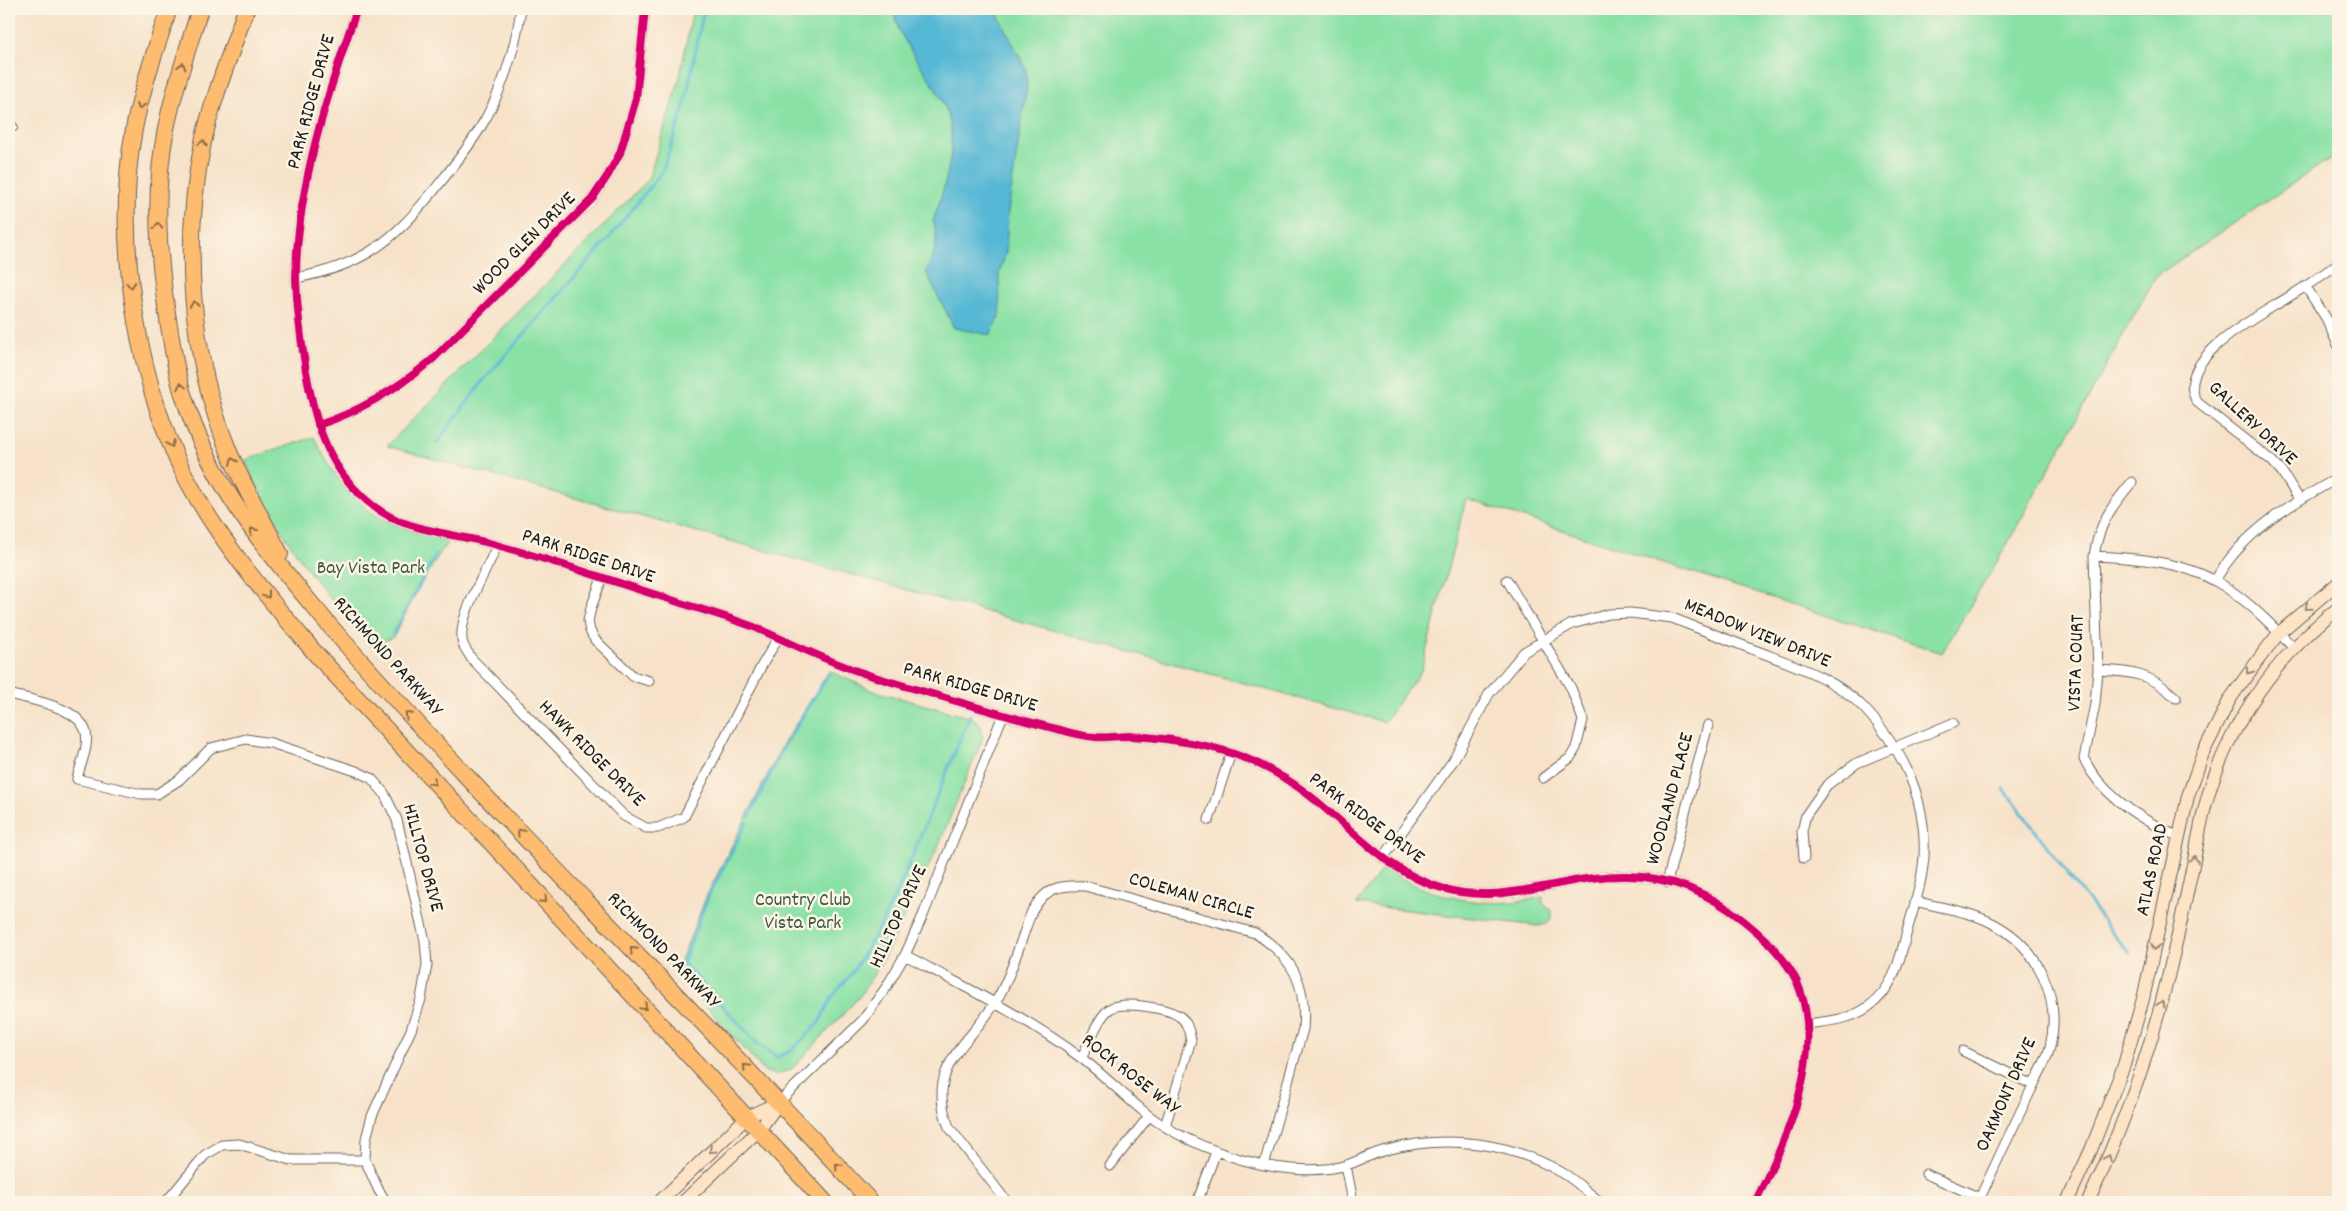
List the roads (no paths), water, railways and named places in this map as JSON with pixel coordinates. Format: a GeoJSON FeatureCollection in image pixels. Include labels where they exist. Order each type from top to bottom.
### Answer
{"type":"FeatureCollection","features":[{"type":"Feature","properties":{"kind":"highway"},"geometry":{"type":"LineString","coordinates":[[169,9],[146,82],[134,130],[127,234],[140,347],[156,406],[195,495],[219,532],[265,593],[315,652],[826,1202]]}},
{"type":"Feature","properties":{"kind":"highway","name":"RICHMOND PARKWAY"},"geometry":{"type":"LineString","coordinates":[[200,9],[176,86],[165,133],[160,176],[158,233],[168,324],[183,395],[200,440],[219,479],[245,521],[294,583],[386,691],[780,1102],[871,1202]]}},
{"type":"Feature","properties":{"kind":"highway"},"geometry":{"type":"LineString","coordinates":[[246,9],[220,83],[202,149],[195,191],[193,288],[199,346],[215,412],[229,451],[251,500],[294,583]]}},
{"type":"Feature","properties":{"kind":"street","name":"PARK RIDGE DRIVE"},"geometry":{"type":"LineString","coordinates":[[357,9],[321,123],[308,179],[300,227],[296,278],[301,340],[309,389],[318,425],[333,459],[350,485],[372,506],[394,519],[412,526],[497,545],[602,578],[747,625],[862,673],[1003,715],[1096,737],[1139,737],[1191,743],[1231,753],[1286,779],[1383,858],[1412,877],[1443,889],[1478,895],[1510,894],[1567,881],[1599,877],[1632,876],[1667,882],[1699,892],[1728,908],[1777,951],[1795,978],[1804,1003],[1807,1024],[1807,1052],[1803,1079],[1786,1134],[1755,1202]]}},
{"type":"Feature","properties":{"kind":"street"},"geometry":{"type":"LineString","coordinates":[[296,278],[323,273],[343,266],[393,236],[412,217],[480,130],[508,64],[521,9]]}},
{"type":"Feature","properties":{"kind":"street","name":"WOOD GLEN DRIVE"},"geometry":{"type":"LineString","coordinates":[[318,425],[347,416],[395,389],[415,374],[440,352],[592,199],[620,152],[630,127],[636,99],[645,9]]}},
{"type":"Feature","properties":{"kind":"street","name":"GALLERY DRIVE"},"geometry":{"type":"LineString","coordinates":[[2300,499],[2282,472],[2272,461],[2198,402],[2192,389],[2196,373],[2215,346],[2228,334],[2306,287],[2338,263]]}},
{"type":"Feature","properties":{"kind":"street"},"geometry":{"type":"LineString","coordinates":[[2306,287],[2326,318],[2338,345]]}},
{"type":"Feature","properties":{"kind":"street"},"geometry":{"type":"LineString","coordinates":[[2215,581],[2241,546],[2300,499],[2338,478]]}},
{"type":"Feature","properties":{"kind":"street","name":"VISTA COURT"},"geometry":{"type":"LineString","coordinates":[[2132,482],[2115,502],[2102,524],[2094,556],[2098,670],[2095,704],[2084,750],[2084,759],[2111,792],[2135,814],[2179,836]]}},
{"type":"Feature","properties":{"kind":"street","name":"HAWK RIDGE DRIVE"},"geometry":{"type":"LineString","coordinates":[[497,545],[469,606],[462,634],[463,645],[471,658],[624,816],[646,828],[658,828],[684,817],[761,667],[778,638]]}},
{"type":"Feature","properties":{"kind":"street"},"geometry":{"type":"LineString","coordinates":[[2094,556],[2154,561],[2215,581],[2253,608],[2293,646]]}},
{"type":"Feature","properties":{"kind":"street"},"geometry":{"type":"LineString","coordinates":[[602,578],[588,620],[590,631],[595,640],[633,676],[649,681]]}},
{"type":"Feature","properties":{"kind":"street"},"geometry":{"type":"LineString","coordinates":[[1507,580],[1571,688],[1583,720],[1576,748],[1570,758],[1543,778]]}},
{"type":"Feature","properties":{"kind":"street","name":"ATLAS ROAD"},"geometry":{"type":"LineString","coordinates":[[2067,1202],[2091,1150],[2124,1065],[2143,1000],[2194,777],[2218,720],[2250,670],[2280,633],[2338,583]]}},
{"type":"Feature","properties":{"kind":"street","name":"ATLAS ROAD"},"geometry":{"type":"LineString","coordinates":[[2088,1202],[2128,1110],[2144,1061],[2175,949],[2212,783],[2235,728],[2265,681],[2293,646],[2338,608]]}},
{"type":"Feature","properties":{"kind":"street","name":"MEADOW VIEW DRIVE"},"geometry":{"type":"LineString","coordinates":[[1383,858],[1453,761],[1499,679],[1524,652],[1572,624],[1609,614],[1630,613],[1672,618],[1794,665],[1829,681],[1862,706],[1895,746],[1908,767],[1916,789],[1924,857],[1916,901],[1898,966],[1882,993],[1869,1006],[1854,1015],[1840,1020],[1807,1024]]}},
{"type":"Feature","properties":{"kind":"street"},"geometry":{"type":"LineString","coordinates":[[2098,670],[2136,674],[2154,680],[2176,698]]}},
{"type":"Feature","properties":{"kind":"street","name":"HILLTOP DRIVE"},"geometry":{"type":"LineString","coordinates":[[9,694],[70,712],[81,722],[86,732],[86,744],[77,779],[141,794],[157,794],[179,780],[211,748],[246,739],[272,744],[356,771],[371,778],[384,793],[397,820],[425,941],[427,965],[421,999],[411,1030],[372,1116],[366,1139],[365,1160],[378,1190],[386,1202]]}},
{"type":"Feature","properties":{"kind":"street","name":"HILLTOP DRIVE"},"geometry":{"type":"LineString","coordinates":[[683,1202],[759,1130],[780,1102],[863,1020],[887,986],[905,955],[971,800],[1003,715]]}},
{"type":"Feature","properties":{"kind":"street"},"geometry":{"type":"LineString","coordinates":[[1804,858],[1802,831],[1806,815],[1827,785],[1857,763],[1953,723]]}},
{"type":"Feature","properties":{"kind":"street","name":"WOODLAND PLACE"},"geometry":{"type":"LineString","coordinates":[[1667,882],[1708,725]]}},
{"type":"Feature","properties":{"kind":"street"},"geometry":{"type":"LineString","coordinates":[[1209,820],[1231,753]]}},
{"type":"Feature","properties":{"kind":"street","name":"COLEMAN CIRCLE"},"geometry":{"type":"LineString","coordinates":[[1007,1202],[949,1127],[942,1098],[946,1068],[995,1003],[1040,897],[1052,890],[1067,885],[1085,886],[1255,933],[1271,943],[1294,970],[1302,990],[1305,1010],[1302,1029],[1264,1165]]}},
{"type":"Feature","properties":{"kind":"street","name":"OAKMONT DRIVE"},"geometry":{"type":"LineString","coordinates":[[1916,901],[1980,917],[2011,935],[2033,959],[2044,975],[2051,994],[2054,1013],[2050,1048],[1979,1200]]}},
{"type":"Feature","properties":{"kind":"street","name":"ROCK ROSE WAY"},"geometry":{"type":"LineString","coordinates":[[905,955],[995,1003],[1081,1058],[1149,1116],[1178,1135],[1216,1152],[1264,1165],[1317,1170],[1346,1165],[1386,1150],[1420,1143],[1450,1142],[1484,1145],[1513,1151],[1539,1160],[1562,1172],[1598,1202]]}},
{"type":"Feature","properties":{"kind":"street"},"geometry":{"type":"LineString","coordinates":[[1081,1058],[1104,1016],[1112,1008],[1127,1004],[1180,1016],[1188,1026],[1190,1040],[1165,1126]]}},
{"type":"Feature","properties":{"kind":"street"},"geometry":{"type":"LineString","coordinates":[[1963,1050],[2033,1085]]}},
{"type":"Feature","properties":{"kind":"street","name":"HILLTOP DRIVE"},"geometry":{"type":"LineString","coordinates":[[659,1202],[747,1117],[780,1102]]}},
{"type":"Feature","properties":{"kind":"street"},"geometry":{"type":"LineString","coordinates":[[1110,1166],[1149,1116]]}},
{"type":"Feature","properties":{"kind":"street"},"geometry":{"type":"LineString","coordinates":[[166,1202],[204,1155],[222,1145],[238,1144],[291,1160],[365,1160]]}},
{"type":"Feature","properties":{"kind":"street"},"geometry":{"type":"LineString","coordinates":[[1197,1202],[1216,1152]]}},
{"type":"Feature","properties":{"kind":"street"},"geometry":{"type":"LineString","coordinates":[[1346,1165],[1353,1202]]}},
{"type":"Feature","properties":{"kind":"street"},"geometry":{"type":"LineString","coordinates":[[1926,1174],[1979,1200]]}},
{"type":"Feature","properties":{"kind":"street"},"geometry":{"type":"LineString","coordinates":[[9,1199],[13,1202]]}},
{"type":"Feature","properties":{"kind":"water"},"geometry":{"type":"Polygon","coordinates":[[[897,9],[995,9],[1026,69],[1027,85],[1008,211],[1006,252],[999,274],[1000,315],[990,335],[954,328],[926,272],[935,247],[936,234],[933,221],[946,178],[951,148],[951,133],[949,119],[939,95],[899,30],[895,17],[897,9]]]}},
{"type":"Feature","properties":{"kind":"waterway"},"geometry":{"type":"LineString","coordinates":[[437,443],[483,381],[608,239],[662,172],[684,108],[704,9]]}},
{"type":"Feature","properties":{"kind":"waterway"},"geometry":{"type":"LineString","coordinates":[[393,634],[436,554]]}},
{"type":"Feature","properties":{"kind":"waterway"},"geometry":{"type":"LineString","coordinates":[[749,817],[783,748],[829,673]]}},
{"type":"Feature","properties":{"kind":"waterway"},"geometry":{"type":"LineString","coordinates":[[681,961],[759,1045],[777,1057],[791,1051],[819,1023],[832,997],[852,973],[882,923],[902,881],[970,715]]}},
{"type":"Feature","properties":{"kind":"waterway"},"geometry":{"type":"LineString","coordinates":[[2004,789],[2113,934],[2130,953]]}},
{"type":"Feature","properties":{"kind":"waterway"},"geometry":{"type":"LineString","coordinates":[[683,963],[709,895],[747,822]]}},
{"type":"Feature","properties":{"kind":"park label","name":"Bay Vista Park"},"geometry":{"type":"Point","coordinates":[371,569]}},
{"type":"Feature","properties":{"kind":"park label","name":"Country Club Vista Park"},"geometry":{"type":"Point","coordinates":[803,912]}}]}
